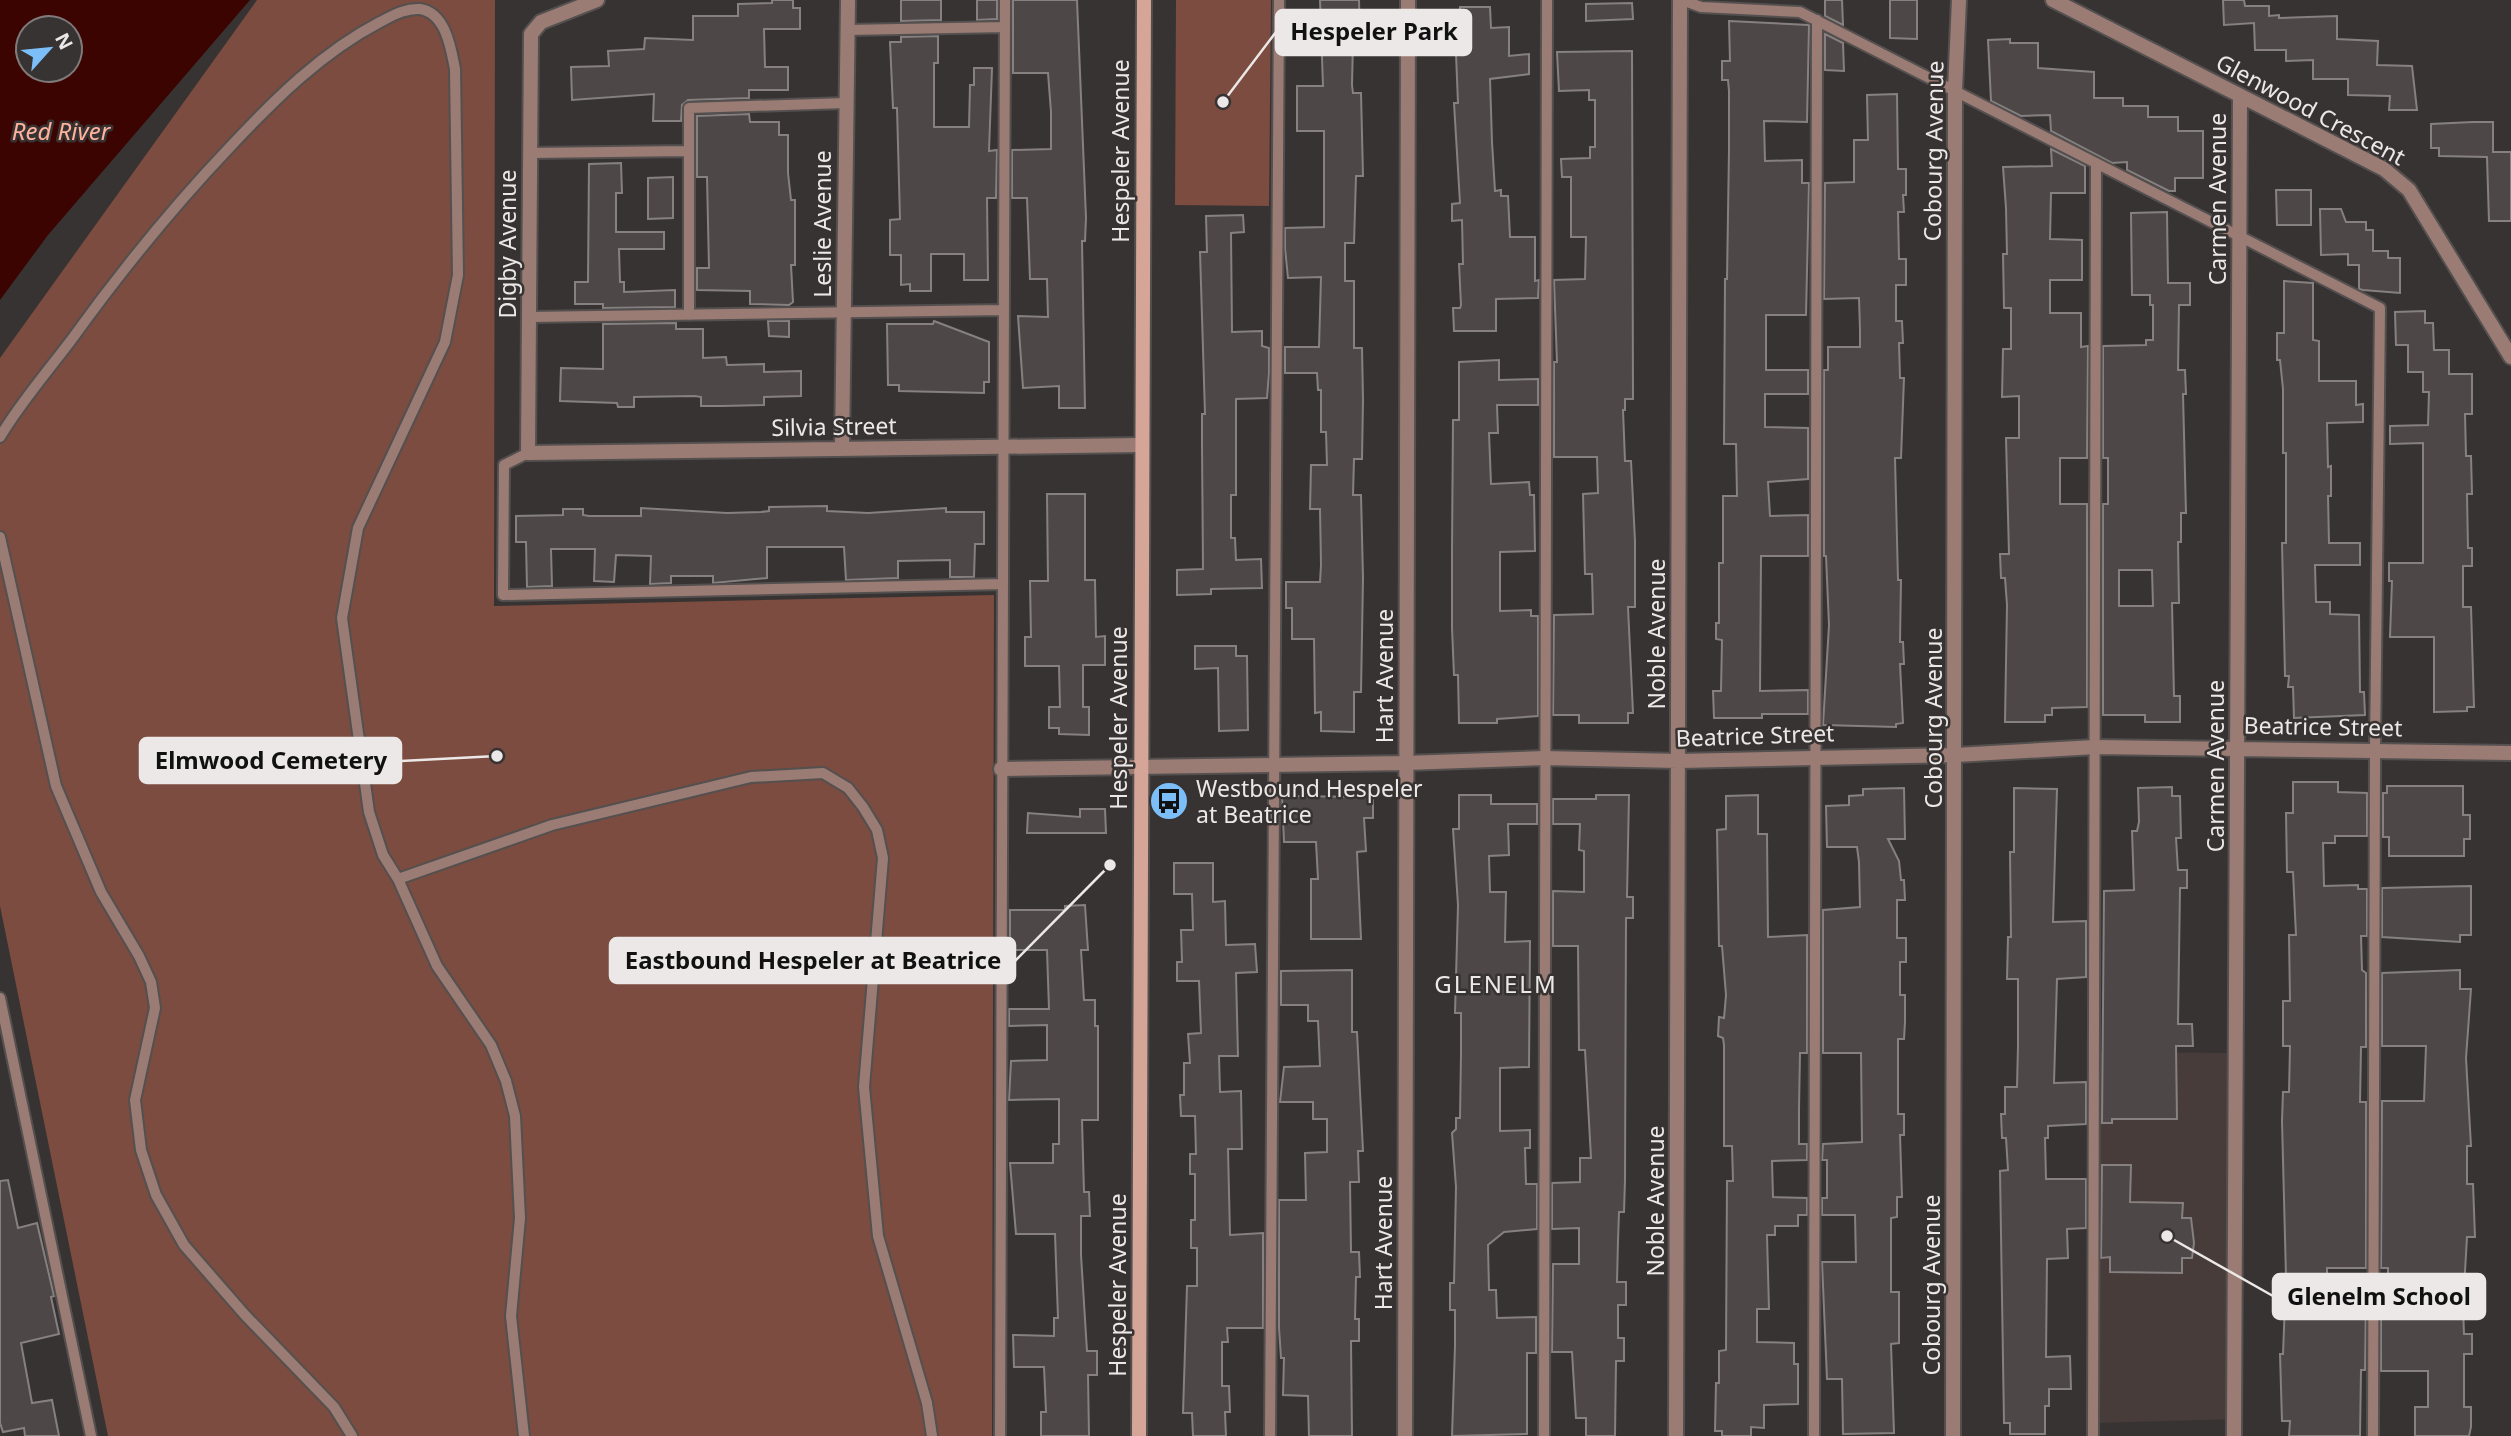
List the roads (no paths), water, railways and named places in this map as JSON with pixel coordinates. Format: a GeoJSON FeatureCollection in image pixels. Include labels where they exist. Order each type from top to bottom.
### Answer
{"type":"FeatureCollection","features":[{"type":"Feature","properties":{"kind":"main road","name":"Hespeler Avenue"},"geometry":{"type":"LineString","coordinates":[[1139,1436],[1144,0]]}},
{"type":"Feature","properties":{"kind":"street","name":"Digby Avenue"},"geometry":{"type":"LineString","coordinates":[[528,453],[531,34],[541,22],[597,0]]}},
{"type":"Feature","properties":{"kind":"street","name":"Leslie Avenue"},"geometry":{"type":"LineString","coordinates":[[842,448],[848,0]]}},
{"type":"Feature","properties":{"kind":"street","name":"Hart Avenue"},"geometry":{"type":"LineString","coordinates":[[1405,1436],[1408,0]]}},
{"type":"Feature","properties":{"kind":"street","name":"Noble Avenue"},"geometry":{"type":"LineString","coordinates":[[1676,1436],[1681,0]]}},
{"type":"Feature","properties":{"kind":"street","name":"Cobourg Avenue"},"geometry":{"type":"LineString","coordinates":[[1953,1436],[1955,90],[1959,0]]}},
{"type":"Feature","properties":{"kind":"street","name":"Glenwood Crescent"},"geometry":{"type":"LineString","coordinates":[[2053,0],[2384,169],[2409,190],[2511,357]]}},
{"type":"Feature","properties":{"kind":"street","name":"Carmen Avenue"},"geometry":{"type":"LineString","coordinates":[[2234,1436],[2240,96]]}},
{"type":"Feature","properties":{"kind":"street","name":"Silvia Street"},"geometry":{"type":"LineString","coordinates":[[528,453],[1141,445]]}},
{"type":"Feature","properties":{"kind":"street","name":"Beatrice Street"},"geometry":{"type":"LineString","coordinates":[[1001,769],[1406,764],[1544,758],[1679,761],[1956,755],[2095,747],[2511,753]]}},
{"type":"Feature","properties":{"kind":"lane"},"geometry":{"type":"LineString","coordinates":[[1000,1436],[1005,0]]}},
{"type":"Feature","properties":{"kind":"lane"},"geometry":{"type":"LineString","coordinates":[[1270,1436],[1279,0]]}},
{"type":"Feature","properties":{"kind":"lane"},"geometry":{"type":"LineString","coordinates":[[1544,1436],[1547,0]]}},
{"type":"Feature","properties":{"kind":"lane"},"geometry":{"type":"LineString","coordinates":[[1681,0],[1701,7],[1800,12],[2380,309],[2375,750],[2373,1436]]}},
{"type":"Feature","properties":{"kind":"lane"},"geometry":{"type":"LineString","coordinates":[[0,437],[104,295],[178,201],[272,103],[312,67],[366,30],[402,11],[421,9],[437,19],[448,36],[455,69],[458,275],[445,342],[358,528],[342,618],[369,812],[383,855],[398,879],[437,966],[491,1045],[512,1104],[520,1218],[511,1316],[524,1436]]}},
{"type":"Feature","properties":{"kind":"lane"},"geometry":{"type":"LineString","coordinates":[[1814,1436],[1817,20]]}},
{"type":"Feature","properties":{"kind":"lane"},"geometry":{"type":"LineString","coordinates":[[848,30],[1005,27]]}},
{"type":"Feature","properties":{"kind":"lane"},"geometry":{"type":"LineString","coordinates":[[689,315],[688,108],[846,103]]}},
{"type":"Feature","properties":{"kind":"lane"},"geometry":{"type":"LineString","coordinates":[[530,153],[687,151]]}},
{"type":"Feature","properties":{"kind":"lane"},"geometry":{"type":"LineString","coordinates":[[2093,1436],[2096,163]]}},
{"type":"Feature","properties":{"kind":"lane"},"geometry":{"type":"LineString","coordinates":[[529,317],[1003,310]]}},
{"type":"Feature","properties":{"kind":"lane"},"geometry":{"type":"LineString","coordinates":[[528,453],[504,465],[503,595],[1003,584]]}},
{"type":"Feature","properties":{"kind":"lane"},"geometry":{"type":"LineString","coordinates":[[0,537],[56,786],[101,892],[139,956],[151,982],[155,1008],[135,1100],[141,1150],[156,1195],[184,1245],[245,1315],[334,1407],[352,1436]]}},
{"type":"Feature","properties":{"kind":"lane"},"geometry":{"type":"LineString","coordinates":[[398,879],[552,825],[751,777],[822,773],[848,788],[877,830],[883,858],[864,1087],[878,1236],[927,1403],[932,1436]]}},
{"type":"Feature","properties":{"kind":"lane"},"geometry":{"type":"LineString","coordinates":[[0,998],[91,1436]]}},
{"type":"Feature","properties":{"kind":"water","name":"Red River"},"geometry":{"type":"Polygon","coordinates":[[[0,0],[250,0],[48,235],[0,300],[0,0]]]}},
{"type":"Feature","properties":{"kind":"place","name":"Hespeler Park"},"geometry":{"type":"Point","coordinates":[1223,102]}},
{"type":"Feature","properties":{"kind":"place","name":"Elmwood Cemetery"},"geometry":{"type":"Point","coordinates":[497,756]}},
{"type":"Feature","properties":{"kind":"place","name":"Westbound Hespeler at Beatrice"},"geometry":{"type":"Point","coordinates":[1169,801]}},
{"type":"Feature","properties":{"kind":"place","name":"Eastbound Hespeler at Beatrice"},"geometry":{"type":"Point","coordinates":[1110,865]}},
{"type":"Feature","properties":{"kind":"place","name":"Glenelm School"},"geometry":{"type":"Point","coordinates":[2167,1236]}},
{"type":"Feature","properties":{"kind":"district","name":"GLENELM"},"geometry":{"type":"Point","coordinates":[1496,983]}}]}
